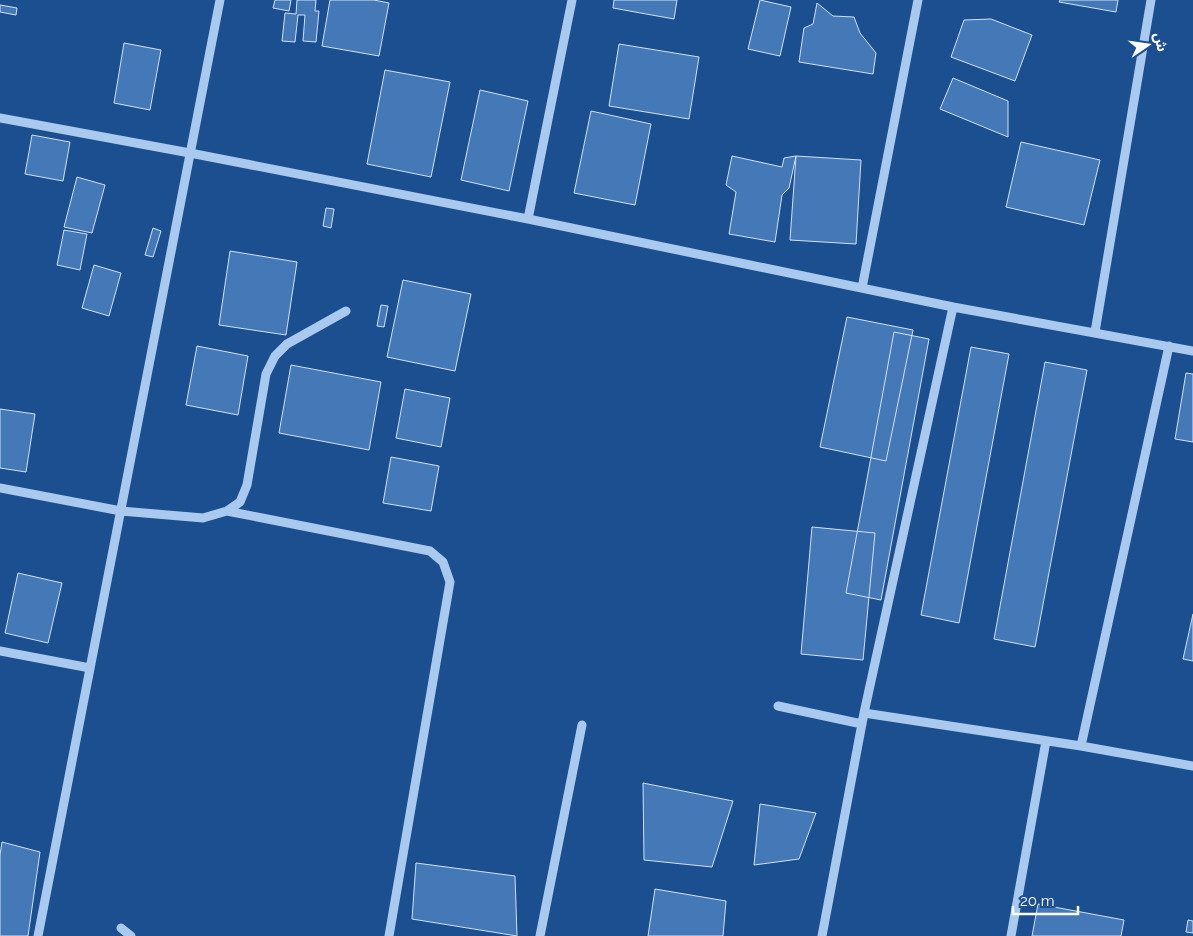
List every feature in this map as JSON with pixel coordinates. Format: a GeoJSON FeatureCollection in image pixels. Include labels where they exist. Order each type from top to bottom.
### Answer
{"type":"FeatureCollection","features":[{"type":"Feature","properties":{"kind":"street"},"geometry":{"type":"LineString","coordinates":[[38,936],[220,0]]}},
{"type":"Feature","properties":{"kind":"street"},"geometry":{"type":"LineString","coordinates":[[528,219],[572,0]]}},
{"type":"Feature","properties":{"kind":"street"},"geometry":{"type":"LineString","coordinates":[[862,288],[918,0]]}},
{"type":"Feature","properties":{"kind":"street"},"geometry":{"type":"LineString","coordinates":[[1095,332],[1151,0]]}},
{"type":"Feature","properties":{"kind":"street"},"geometry":{"type":"LineString","coordinates":[[0,118],[528,219],[953,307],[1193,351]]}},
{"type":"Feature","properties":{"kind":"street"},"geometry":{"type":"LineString","coordinates":[[822,936],[864,713],[953,307]]}},
{"type":"Feature","properties":{"kind":"street"},"geometry":{"type":"LineString","coordinates":[[0,488],[121,511],[203,518],[226,511],[240,502],[247,485],[266,374],[275,356],[287,344],[346,311]]}},
{"type":"Feature","properties":{"kind":"street"},"geometry":{"type":"LineString","coordinates":[[1081,746],[1169,346]]}},
{"type":"Feature","properties":{"kind":"street"},"geometry":{"type":"LineString","coordinates":[[226,511],[430,551],[443,562],[450,582],[389,936]]}},
{"type":"Feature","properties":{"kind":"street"},"geometry":{"type":"LineString","coordinates":[[0,651],[90,668]]}},
{"type":"Feature","properties":{"kind":"street"},"geometry":{"type":"LineString","coordinates":[[778,706],[862,724]]}},
{"type":"Feature","properties":{"kind":"street"},"geometry":{"type":"LineString","coordinates":[[864,713],[1081,746],[1193,766]]}},
{"type":"Feature","properties":{"kind":"street"},"geometry":{"type":"LineString","coordinates":[[540,936],[582,725]]}},
{"type":"Feature","properties":{"kind":"street"},"geometry":{"type":"LineString","coordinates":[[1011,936],[1046,741]]}},
{"type":"Feature","properties":{"kind":"street"},"geometry":{"type":"LineString","coordinates":[[121,928],[131,936]]}},
{"type":"Feature","properties":{"kind":"building"},"geometry":{"type":"Polygon","coordinates":[[[275,0],[291,0],[289,11],[273,8],[275,0]]]}},
{"type":"Feature","properties":{"kind":"building"},"geometry":{"type":"Polygon","coordinates":[[[297,0],[316,0],[315,11],[319,11],[316,42],[303,41],[305,15],[298,15],[295,42],[282,41],[285,13],[296,14],[297,0]]]}},
{"type":"Feature","properties":{"kind":"building"},"geometry":{"type":"Polygon","coordinates":[[[330,0],[374,0],[389,3],[379,56],[322,46],[330,0]]]}},
{"type":"Feature","properties":{"kind":"building"},"geometry":{"type":"Polygon","coordinates":[[[614,0],[677,0],[674,19],[613,8],[614,0]]]}},
{"type":"Feature","properties":{"kind":"building"},"geometry":{"type":"Polygon","coordinates":[[[760,0],[791,7],[780,56],[748,49],[760,0]]]}},
{"type":"Feature","properties":{"kind":"building"},"geometry":{"type":"Polygon","coordinates":[[[1060,0],[1118,0],[1116,12],[1059,2],[1060,0]]]}},
{"type":"Feature","properties":{"kind":"building"},"geometry":{"type":"Polygon","coordinates":[[[817,3],[833,16],[854,17],[860,33],[876,53],[873,74],[799,62],[804,28],[813,24],[817,3]]]}},
{"type":"Feature","properties":{"kind":"building"},"geometry":{"type":"Polygon","coordinates":[[[0,5],[17,8],[16,15],[0,12],[0,5]]]}},
{"type":"Feature","properties":{"kind":"building"},"geometry":{"type":"Polygon","coordinates":[[[991,19],[1032,35],[1015,81],[951,57],[964,20],[991,19]]]}},
{"type":"Feature","properties":{"kind":"building"},"geometry":{"type":"Polygon","coordinates":[[[124,43],[161,50],[150,110],[114,103],[124,43]]]}},
{"type":"Feature","properties":{"kind":"building"},"geometry":{"type":"Polygon","coordinates":[[[619,44],[699,57],[689,119],[609,106],[619,44]]]}},
{"type":"Feature","properties":{"kind":"building"},"geometry":{"type":"Polygon","coordinates":[[[385,70],[450,82],[431,177],[367,164],[385,70]]]}},
{"type":"Feature","properties":{"kind":"building"},"geometry":{"type":"Polygon","coordinates":[[[953,78],[1008,101],[1008,137],[940,109],[953,78]]]}},
{"type":"Feature","properties":{"kind":"building"},"geometry":{"type":"Polygon","coordinates":[[[480,90],[528,101],[509,191],[461,180],[480,90]]]}},
{"type":"Feature","properties":{"kind":"building"},"geometry":{"type":"Polygon","coordinates":[[[591,111],[651,124],[635,205],[574,193],[591,111]]]}},
{"type":"Feature","properties":{"kind":"building"},"geometry":{"type":"Polygon","coordinates":[[[32,135],[70,142],[63,181],[25,174],[32,135]]]}},
{"type":"Feature","properties":{"kind":"building"},"geometry":{"type":"Polygon","coordinates":[[[1021,142],[1100,160],[1084,225],[1006,207],[1021,142]]]}},
{"type":"Feature","properties":{"kind":"building"},"geometry":{"type":"Polygon","coordinates":[[[732,156],[782,167],[784,158],[796,156],[789,188],[782,195],[775,242],[729,234],[736,192],[726,185],[732,156]]]}},
{"type":"Feature","properties":{"kind":"building"},"geometry":{"type":"Polygon","coordinates":[[[796,156],[861,160],[856,244],[790,240],[796,156]]]}},
{"type":"Feature","properties":{"kind":"building"},"geometry":{"type":"Polygon","coordinates":[[[77,177],[105,185],[92,233],[64,227],[77,177]]]}},
{"type":"Feature","properties":{"kind":"building"},"geometry":{"type":"Polygon","coordinates":[[[326,208],[334,209],[331,228],[323,226],[326,208]]]}},
{"type":"Feature","properties":{"kind":"building"},"geometry":{"type":"Polygon","coordinates":[[[153,228],[161,231],[153,257],[145,255],[153,228]]]}},
{"type":"Feature","properties":{"kind":"building"},"geometry":{"type":"Polygon","coordinates":[[[64,230],[87,234],[80,270],[57,265],[64,230]]]}},
{"type":"Feature","properties":{"kind":"building"},"geometry":{"type":"Polygon","coordinates":[[[230,251],[297,262],[286,335],[219,325],[230,251]]]}},
{"type":"Feature","properties":{"kind":"building"},"geometry":{"type":"Polygon","coordinates":[[[94,265],[121,273],[109,316],[82,308],[94,265]]]}},
{"type":"Feature","properties":{"kind":"building"},"geometry":{"type":"Polygon","coordinates":[[[403,280],[471,294],[455,371],[387,357],[403,280]]]}},
{"type":"Feature","properties":{"kind":"building"},"geometry":{"type":"Polygon","coordinates":[[[381,305],[388,306],[384,327],[377,326],[381,305]]]}},
{"type":"Feature","properties":{"kind":"building"},"geometry":{"type":"Polygon","coordinates":[[[847,317],[913,330],[886,461],[820,447],[847,317]]]}},
{"type":"Feature","properties":{"kind":"building"},"geometry":{"type":"Polygon","coordinates":[[[894,332],[929,339],[881,600],[846,593],[894,332]]]}},
{"type":"Feature","properties":{"kind":"building"},"geometry":{"type":"Polygon","coordinates":[[[197,346],[248,356],[238,415],[186,405],[197,346]]]}},
{"type":"Feature","properties":{"kind":"building"},"geometry":{"type":"Polygon","coordinates":[[[971,347],[1009,354],[959,623],[921,615],[971,347]]]}},
{"type":"Feature","properties":{"kind":"building"},"geometry":{"type":"Polygon","coordinates":[[[1045,362],[1087,370],[1035,647],[994,639],[1045,362]]]}},
{"type":"Feature","properties":{"kind":"building"},"geometry":{"type":"Polygon","coordinates":[[[291,365],[381,382],[369,450],[279,433],[291,365]]]}},
{"type":"Feature","properties":{"kind":"building"},"geometry":{"type":"Polygon","coordinates":[[[1186,373],[1193,374],[1193,442],[1175,439],[1186,373]]]}},
{"type":"Feature","properties":{"kind":"building"},"geometry":{"type":"Polygon","coordinates":[[[405,389],[450,398],[441,447],[396,438],[405,389]]]}},
{"type":"Feature","properties":{"kind":"building"},"geometry":{"type":"Polygon","coordinates":[[[0,409],[35,414],[26,472],[0,468],[0,409]]]}},
{"type":"Feature","properties":{"kind":"building"},"geometry":{"type":"Polygon","coordinates":[[[391,457],[439,466],[431,511],[383,503],[391,457]]]}},
{"type":"Feature","properties":{"kind":"building"},"geometry":{"type":"Polygon","coordinates":[[[812,527],[875,533],[863,660],[801,654],[812,527]]]}},
{"type":"Feature","properties":{"kind":"building"},"geometry":{"type":"Polygon","coordinates":[[[18,573],[62,583],[48,643],[5,633],[18,573]]]}},
{"type":"Feature","properties":{"kind":"building"},"geometry":{"type":"Polygon","coordinates":[[[1193,614],[1193,661],[1183,659],[1193,614]]]}},
{"type":"Feature","properties":{"kind":"building"},"geometry":{"type":"Polygon","coordinates":[[[643,783],[733,801],[712,867],[644,860],[643,783]]]}},
{"type":"Feature","properties":{"kind":"building"},"geometry":{"type":"Polygon","coordinates":[[[760,804],[816,813],[799,859],[754,865],[760,804]]]}},
{"type":"Feature","properties":{"kind":"building"},"geometry":{"type":"Polygon","coordinates":[[[2,842],[40,852],[28,936],[0,936],[0,855],[2,842]]]}},
{"type":"Feature","properties":{"kind":"building"},"geometry":{"type":"Polygon","coordinates":[[[416,863],[515,876],[517,936],[412,919],[416,863]]]}},
{"type":"Feature","properties":{"kind":"building"},"geometry":{"type":"Polygon","coordinates":[[[655,889],[726,901],[723,936],[648,936],[655,889]]]}},
{"type":"Feature","properties":{"kind":"building"},"geometry":{"type":"Polygon","coordinates":[[[1038,904],[1124,920],[1121,936],[1032,936],[1038,904]]]}},
{"type":"Feature","properties":{"kind":"building"},"geometry":{"type":"Polygon","coordinates":[[[1188,920],[1193,921],[1193,933],[1186,932],[1188,920]]]}}]}
